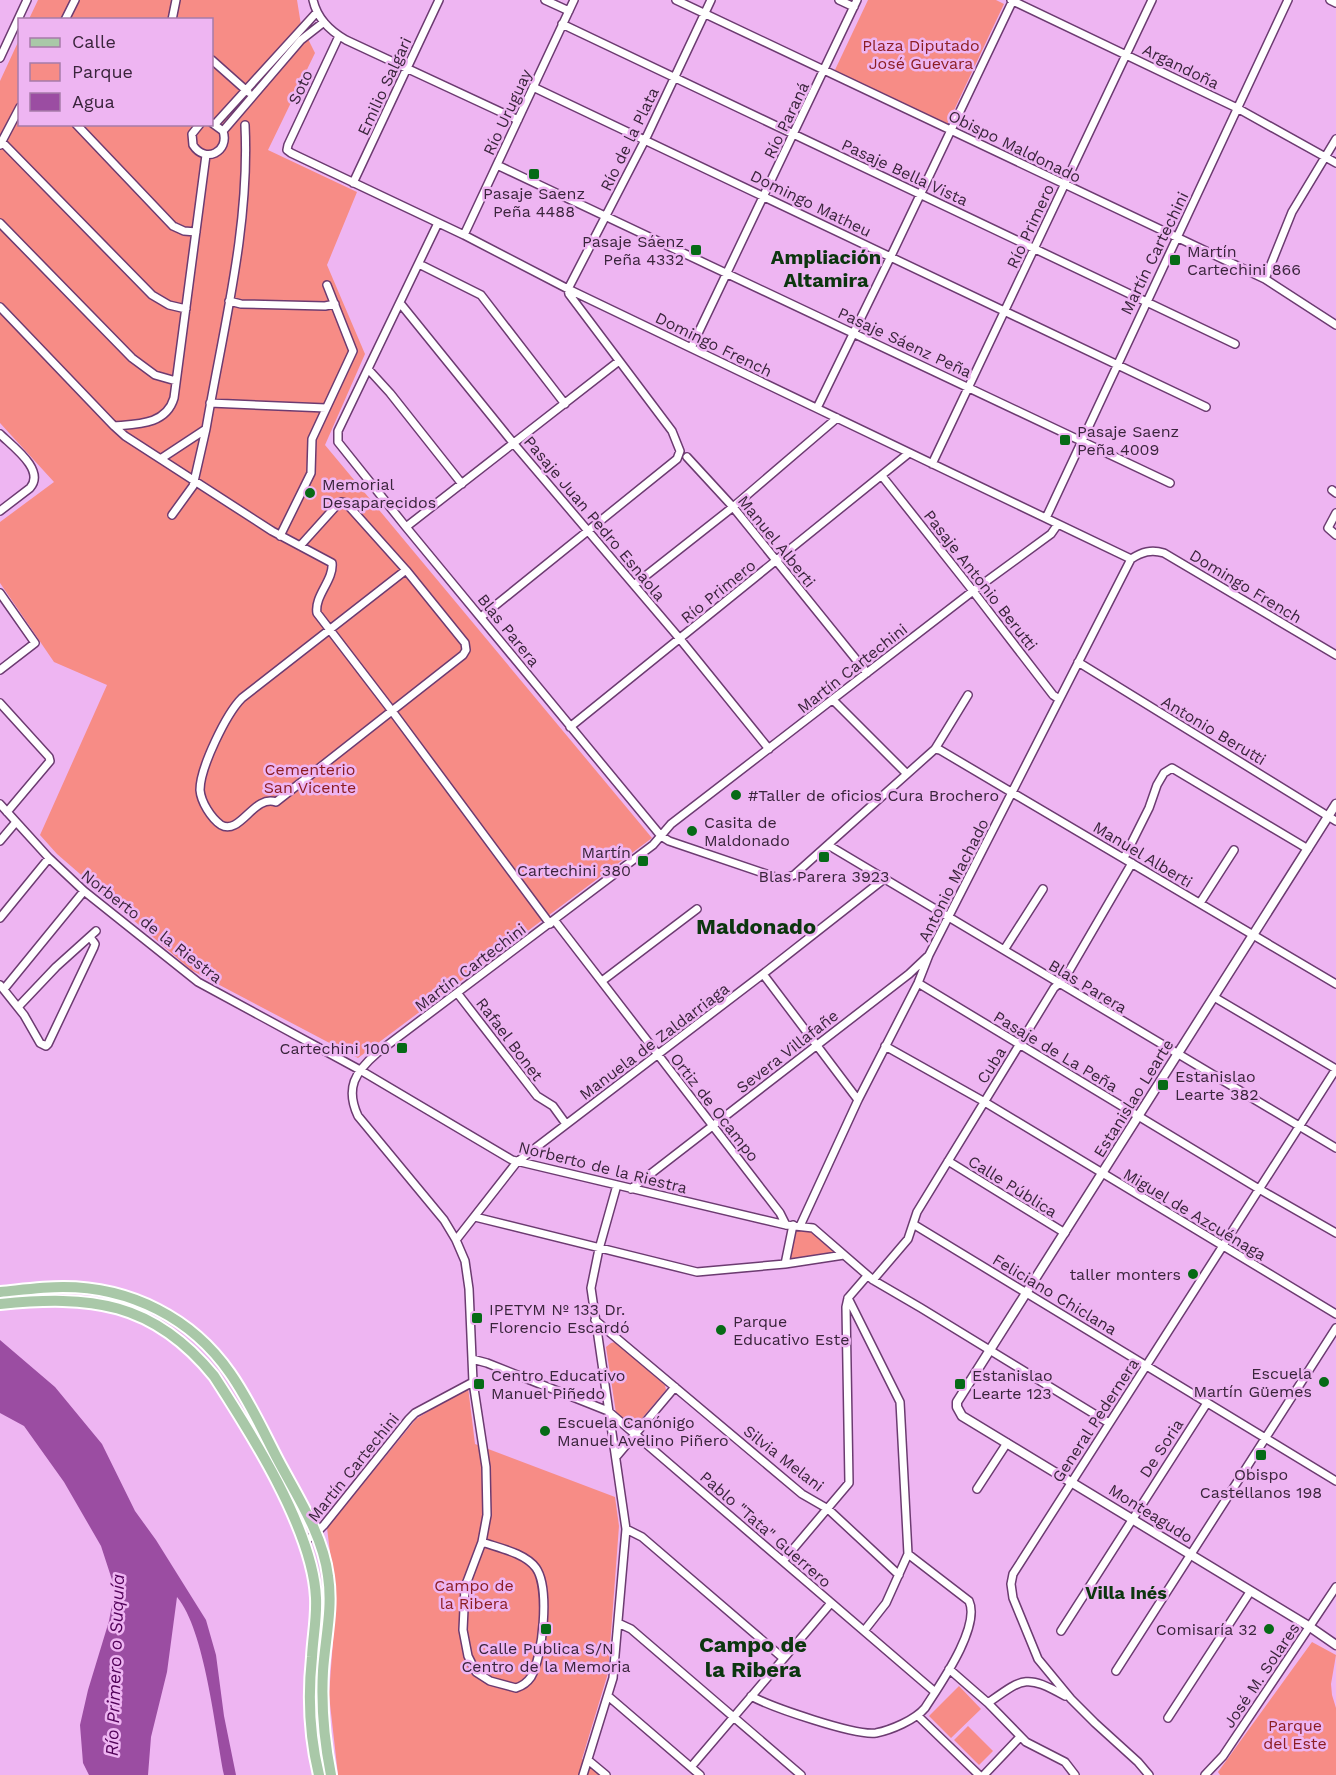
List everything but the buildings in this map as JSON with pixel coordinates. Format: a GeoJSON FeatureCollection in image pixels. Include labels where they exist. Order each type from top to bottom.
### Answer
{"type":"FeatureCollection","features":[{"type":"Feature","properties":{"kind":"main road"},"geometry":{"type":"LineString","coordinates":[[0,1292],[64,1287],[96,1290],[141,1302],[157,1308],[188,1327],[216,1354],[242,1392],[324,1556],[329,1583],[329,1608],[322,1710],[331,1775]]}},
{"type":"Feature","properties":{"kind":"main road"},"geometry":{"type":"LineString","coordinates":[[0,1304],[81,1300],[134,1314],[172,1334],[201,1360],[227,1395],[279,1487],[311,1563],[316,1596],[311,1700],[319,1775]]}},
{"type":"Feature","properties":{"kind":"street"},"geometry":{"type":"LineString","coordinates":[[19,18],[27,0]]}},
{"type":"Feature","properties":{"kind":"street"},"geometry":{"type":"LineString","coordinates":[[66,18],[75,0]]}},
{"type":"Feature","properties":{"kind":"street"},"geometry":{"type":"LineString","coordinates":[[172,18],[176,0]]}},
{"type":"Feature","properties":{"kind":"street"},"geometry":{"type":"LineString","coordinates":[[314,0],[317,12],[339,36],[518,120]]}},
{"type":"Feature","properties":{"kind":"street","name":"Emilio Salgari"},"geometry":{"type":"LineString","coordinates":[[353,183],[439,0]]}},
{"type":"Feature","properties":{"kind":"street"},"geometry":{"type":"LineString","coordinates":[[545,0],[568,11]]}},
{"type":"Feature","properties":{"kind":"street","name":"Río Uruguay"},"geometry":{"type":"LineString","coordinates":[[464,235],[574,0]]}},
{"type":"Feature","properties":{"kind":"street","name":"Obispo Maldonado"},"geometry":{"type":"LineString","coordinates":[[676,0],[1265,279],[1336,325]]}},
{"type":"Feature","properties":{"kind":"street","name":"Río de la Plata"},"geometry":{"type":"LineString","coordinates":[[568,289],[606,217],[711,0]]}},
{"type":"Feature","properties":{"kind":"street"},"geometry":{"type":"LineString","coordinates":[[839,0],[856,4]]}},
{"type":"Feature","properties":{"kind":"street"},"geometry":{"type":"LineString","coordinates":[[817,408],[1012,0]]}},
{"type":"Feature","properties":{"kind":"street","name":"Argandoña"},"geometry":{"type":"LineString","coordinates":[[1012,0],[1236,108],[1336,163]]}},
{"type":"Feature","properties":{"kind":"street","name":"Río Primero"},"geometry":{"type":"LineString","coordinates":[[932,464],[1152,0]]}},
{"type":"Feature","properties":{"kind":"street","name":"Martín Cartechini"},"geometry":{"type":"LineString","coordinates":[[1046,518],[1288,0]]}},
{"type":"Feature","properties":{"kind":"street"},"geometry":{"type":"LineString","coordinates":[[1330,0],[1336,3]]}},
{"type":"Feature","properties":{"kind":"street","name":"Río Paraná"},"geometry":{"type":"LineString","coordinates":[[691,348],[856,4]]}},
{"type":"Feature","properties":{"kind":"street"},"geometry":{"type":"LineString","coordinates":[[198,126],[192,140],[196,150],[206,155],[216,153],[223,146],[224,136],[223,131],[214,123],[317,12]]}},
{"type":"Feature","properties":{"kind":"street"},"geometry":{"type":"LineString","coordinates":[[0,58],[18,19]]}},
{"type":"Feature","properties":{"kind":"street"},"geometry":{"type":"LineString","coordinates":[[223,131],[301,40],[324,22]]}},
{"type":"Feature","properties":{"kind":"street","name":"Pasaje Bella Vista"},"geometry":{"type":"LineString","coordinates":[[562,24],[1235,344]]}},
{"type":"Feature","properties":{"kind":"street","name":"Soto"},"geometry":{"type":"LineString","coordinates":[[287,150],[339,36]]}},
{"type":"Feature","properties":{"kind":"street"},"geometry":{"type":"LineString","coordinates":[[213,61],[253,96]]}},
{"type":"Feature","properties":{"kind":"street","name":"Domingo Matheu"},"geometry":{"type":"LineString","coordinates":[[533,87],[645,138],[1206,407]]}},
{"type":"Feature","properties":{"kind":"street"},"geometry":{"type":"LineString","coordinates":[[18,111],[1,143],[152,295],[169,305],[186,309]]}},
{"type":"Feature","properties":{"kind":"street"},"geometry":{"type":"LineString","coordinates":[[172,515],[191,490],[206,429],[229,301],[247,171],[245,125]]}},
{"type":"Feature","properties":{"kind":"street"},"geometry":{"type":"LineString","coordinates":[[78,126],[173,226],[184,231],[196,232]]}},
{"type":"Feature","properties":{"kind":"street"},"geometry":{"type":"LineString","coordinates":[[1265,279],[1292,212],[1336,139]]}},
{"type":"Feature","properties":{"kind":"street","name":"Domingo French"},"geometry":{"type":"LineString","coordinates":[[287,150],[464,235],[568,289],[1131,559]]}},
{"type":"Feature","properties":{"kind":"street"},"geometry":{"type":"LineString","coordinates":[[114,426],[146,424],[155,421],[172,405],[206,155]]}},
{"type":"Feature","properties":{"kind":"street","name":"Pasaje Sáenz Peña"},"geometry":{"type":"LineString","coordinates":[[497,165],[1170,483]]}},
{"type":"Feature","properties":{"kind":"street"},"geometry":{"type":"LineString","coordinates":[[0,223],[132,358],[154,375],[176,381]]}},
{"type":"Feature","properties":{"kind":"street"},"geometry":{"type":"LineString","coordinates":[[438,223],[369,370],[462,484]]}},
{"type":"Feature","properties":{"kind":"street"},"geometry":{"type":"LineString","coordinates":[[419,264],[482,295],[565,404]]}},
{"type":"Feature","properties":{"kind":"street"},"geometry":{"type":"LineString","coordinates":[[280,536],[311,473],[311,443],[353,351],[327,285]]}},
{"type":"Feature","properties":{"kind":"street"},"geometry":{"type":"LineString","coordinates":[[481,617],[674,464],[680,451],[672,431],[569,294],[568,289]]}},
{"type":"Feature","properties":{"kind":"street"},"geometry":{"type":"LineString","coordinates":[[229,301],[265,305],[324,306],[335,304]]}},
{"type":"Feature","properties":{"kind":"street","name":"Pasaje Juan Pedro Esnaola"},"geometry":{"type":"LineString","coordinates":[[400,303],[514,444],[680,639],[769,749]]}},
{"type":"Feature","properties":{"kind":"street"},"geometry":{"type":"LineString","coordinates":[[0,307],[125,436],[195,479],[280,536],[300,546],[337,505],[341,502],[346,503],[406,570],[466,647],[463,655],[276,802],[267,800],[262,802],[235,825],[221,825],[206,808],[201,794],[201,779],[232,708],[406,570]]}},
{"type":"Feature","properties":{"kind":"street"},"geometry":{"type":"LineString","coordinates":[[405,527],[619,361]]}},
{"type":"Feature","properties":{"kind":"street","name":"Blas Parera"},"geometry":{"type":"LineString","coordinates":[[369,370],[338,430],[340,447],[662,836]]}},
{"type":"Feature","properties":{"kind":"street"},"geometry":{"type":"LineString","coordinates":[[210,403],[326,408]]}},
{"type":"Feature","properties":{"kind":"street"},"geometry":{"type":"LineString","coordinates":[[634,585],[733,507],[837,418]]}},
{"type":"Feature","properties":{"kind":"street"},"geometry":{"type":"LineString","coordinates":[[162,458],[206,429]]}},
{"type":"Feature","properties":{"kind":"street"},"geometry":{"type":"LineString","coordinates":[[0,434],[35,474],[34,483],[0,511]]}},
{"type":"Feature","properties":{"kind":"street","name":"Río Primero"},"geometry":{"type":"LineString","coordinates":[[570,726],[909,453]]}},
{"type":"Feature","properties":{"kind":"street","name":"Manuel Alberti"},"geometry":{"type":"LineString","coordinates":[[687,457],[733,507],[867,673]]}},
{"type":"Feature","properties":{"kind":"street","name":"Pasaje Antonio Berutti"},"geometry":{"type":"LineString","coordinates":[[882,477],[974,591],[1053,695],[1059,699]]}},
{"type":"Feature","properties":{"kind":"street"},"geometry":{"type":"LineString","coordinates":[[1336,513],[1328,528],[1336,535]]}},
{"type":"Feature","properties":{"kind":"street","name":"Martín Cartechini"},"geometry":{"type":"LineString","coordinates":[[360,1070],[377,1053],[653,845],[671,824],[1051,534],[1058,524]]}},
{"type":"Feature","properties":{"kind":"street","name":"Ortiz de Ocampo"},"geometry":{"type":"LineString","coordinates":[[300,546],[328,560],[333,566],[316,609],[330,630],[552,922],[602,981],[780,1213],[793,1225]]}},
{"type":"Feature","properties":{"kind":"street","name":"Domingo French"},"geometry":{"type":"LineString","coordinates":[[1140,553],[1152,550],[1164,553],[1336,655]]}},
{"type":"Feature","properties":{"kind":"street","name":"Antonio Machado"},"geometry":{"type":"LineString","coordinates":[[785,1264],[793,1225],[918,983],[929,955],[1131,559],[1140,553]]}},
{"type":"Feature","properties":{"kind":"street"},"geometry":{"type":"LineString","coordinates":[[0,670],[35,643],[1,597]]}},
{"type":"Feature","properties":{"kind":"street","name":"Antonio Berutti"},"geometry":{"type":"LineString","coordinates":[[1078,662],[1332,818]]}},
{"type":"Feature","properties":{"kind":"street"},"geometry":{"type":"LineString","coordinates":[[662,836],[669,841],[778,878],[786,878],[799,871],[935,749],[968,695]]}},
{"type":"Feature","properties":{"kind":"street"},"geometry":{"type":"LineString","coordinates":[[833,700],[907,774]]}},
{"type":"Feature","properties":{"kind":"street"},"geometry":{"type":"LineString","coordinates":[[0,703],[49,757],[50,762],[7,812]]}},
{"type":"Feature","properties":{"kind":"street","name":"Manuel Alberti"},"geometry":{"type":"LineString","coordinates":[[935,749],[1336,984]]}},
{"type":"Feature","properties":{"kind":"street"},"geometry":{"type":"LineString","coordinates":[[1124,858],[1149,808],[1157,785],[1164,773],[1172,768],[1308,849]]}},
{"type":"Feature","properties":{"kind":"street","name":"Norberto de la Riestra"},"geometry":{"type":"LineString","coordinates":[[0,804],[49,858],[84,891],[198,982],[360,1070],[517,1162],[813,1228],[870,1278],[1108,1423]]}},
{"type":"Feature","properties":{"kind":"street","name":"Estanislao Learte"},"geometry":{"type":"LineString","coordinates":[[957,1407],[957,1401],[1253,935],[1308,849],[1332,818],[1336,804]]}},
{"type":"Feature","properties":{"kind":"street"},"geometry":{"type":"LineString","coordinates":[[0,841],[16,822]]}},
{"type":"Feature","properties":{"kind":"street","name":"Blas Parera"},"geometry":{"type":"LineString","coordinates":[[828,845],[1336,1148]]}},
{"type":"Feature","properties":{"kind":"street"},"geometry":{"type":"LineString","coordinates":[[1200,903],[1234,850]]}},
{"type":"Feature","properties":{"kind":"street"},"geometry":{"type":"LineString","coordinates":[[0,918],[49,858]]}},
{"type":"Feature","properties":{"kind":"street","name":"Cuba"},"geometry":{"type":"LineString","coordinates":[[848,1298],[908,1239],[917,1212],[983,1101],[1058,984],[1065,978],[1132,863]]}},
{"type":"Feature","properties":{"kind":"street","name":"Manuela de Zaldarriaga"},"geometry":{"type":"LineString","coordinates":[[456,1240],[517,1162],[884,879]]}},
{"type":"Feature","properties":{"kind":"street"},"geometry":{"type":"LineString","coordinates":[[1004,950],[1043,889]]}},
{"type":"Feature","properties":{"kind":"street"},"geometry":{"type":"LineString","coordinates":[[84,891],[2,987],[19,1006],[40,1043],[46,1046],[94,947],[95,944],[90,937]]}},
{"type":"Feature","properties":{"kind":"street"},"geometry":{"type":"LineString","coordinates":[[602,981],[697,909]]}},
{"type":"Feature","properties":{"kind":"street"},"geometry":{"type":"LineString","coordinates":[[19,1006],[56,967],[96,931]]}},
{"type":"Feature","properties":{"kind":"street","name":"Severa Villafañe"},"geometry":{"type":"LineString","coordinates":[[632,1189],[909,974],[929,955]]}},
{"type":"Feature","properties":{"kind":"street"},"geometry":{"type":"LineString","coordinates":[[763,974],[858,1100]]}},
{"type":"Feature","properties":{"kind":"street","name":"Pasaje de La Peña"},"geometry":{"type":"LineString","coordinates":[[918,983],[1336,1233]]}},
{"type":"Feature","properties":{"kind":"street","name":"Rafael Bonet"},"geometry":{"type":"LineString","coordinates":[[458,994],[537,1096],[553,1106],[567,1124]]}},
{"type":"Feature","properties":{"kind":"street"},"geometry":{"type":"LineString","coordinates":[[1215,997],[1336,1069]]}},
{"type":"Feature","properties":{"kind":"street","name":"Miguel de Azcuénaga"},"geometry":{"type":"LineString","coordinates":[[885,1046],[983,1101],[1336,1314]]}},
{"type":"Feature","properties":{"kind":"street","name":"General Pedernera"},"geometry":{"type":"LineString","coordinates":[[1149,1775],[1138,1761],[1071,1699],[1038,1659],[1011,1591],[1014,1569],[1336,1069]]}},
{"type":"Feature","properties":{"kind":"street"},"geometry":{"type":"LineString","coordinates":[[360,1070],[351,1092],[352,1103],[358,1116],[431,1204],[456,1240],[465,1261],[468,1276],[473,1382],[486,1467],[487,1515],[482,1542],[468,1578],[464,1600],[463,1630],[468,1656],[476,1672],[490,1681],[516,1688],[528,1682],[537,1660],[543,1608],[542,1579],[527,1559],[482,1542]]}},
{"type":"Feature","properties":{"kind":"street","name":"Calle Pública"},"geometry":{"type":"LineString","coordinates":[[948,1161],[1065,1233]]}},
{"type":"Feature","properties":{"kind":"street"},"geometry":{"type":"LineString","coordinates":[[583,1775],[613,1678],[626,1529],[591,1288],[617,1185]]}},
{"type":"Feature","properties":{"kind":"street"},"geometry":{"type":"LineString","coordinates":[[475,1217],[697,1272],[785,1264],[844,1255]]}},
{"type":"Feature","properties":{"kind":"street","name":"Feliciano Chiclana"},"geometry":{"type":"LineString","coordinates":[[913,1224],[1336,1481]]}},
{"type":"Feature","properties":{"kind":"street"},"geometry":{"type":"LineString","coordinates":[[783,1562],[849,1483],[846,1307],[848,1298]]}},
{"type":"Feature","properties":{"kind":"street"},"geometry":{"type":"LineString","coordinates":[[848,1298],[900,1402],[908,1554],[882,1610],[864,1631]]}},
{"type":"Feature","properties":{"kind":"street","name":"Silvia Melani"},"geometry":{"type":"LineString","coordinates":[[595,1320],[802,1494],[828,1509],[899,1575]]}},
{"type":"Feature","properties":{"kind":"street"},"geometry":{"type":"LineString","coordinates":[[1116,1671],[1336,1328]]}},
{"type":"Feature","properties":{"kind":"street","name":"Pablo \"Tata\" Guerrero"},"geometry":{"type":"LineString","coordinates":[[472,1359],[608,1411],[935,1692]]}},
{"type":"Feature","properties":{"kind":"street","name":"Martín Cartechini"},"geometry":{"type":"LineString","coordinates":[[304,1542],[315,1534],[415,1413],[473,1382]]}},
{"type":"Feature","properties":{"kind":"street"},"geometry":{"type":"LineString","coordinates":[[615,1457],[675,1387]]}},
{"type":"Feature","properties":{"kind":"street","name":"De Soria"},"geometry":{"type":"LineString","coordinates":[[1061,1631],[1207,1403]]}},
{"type":"Feature","properties":{"kind":"street","name":"Monteagudo"},"geometry":{"type":"LineString","coordinates":[[957,1407],[962,1416],[1310,1627],[1334,1645]]}},
{"type":"Feature","properties":{"kind":"street"},"geometry":{"type":"LineString","coordinates":[[977,1489],[1007,1443]]}},
{"type":"Feature","properties":{"kind":"street"},"geometry":{"type":"LineString","coordinates":[[626,1529],[642,1537],[783,1658]]}},
{"type":"Feature","properties":{"kind":"street"},"geometry":{"type":"LineString","coordinates":[[751,1696],[767,1704],[824,1723],[870,1733],[882,1731],[918,1716],[949,1669],[966,1636],[971,1607],[969,1601],[908,1554]]}},
{"type":"Feature","properties":{"kind":"street","name":"José M. Solares"},"geometry":{"type":"LineString","coordinates":[[1209,1774],[1336,1587]]}},
{"type":"Feature","properties":{"kind":"street"},"geometry":{"type":"LineString","coordinates":[[1168,1718],[1250,1592]]}},
{"type":"Feature","properties":{"kind":"street"},"geometry":{"type":"LineString","coordinates":[[691,1767],[831,1603]]}},
{"type":"Feature","properties":{"kind":"street"},"geometry":{"type":"LineString","coordinates":[[618,1623],[631,1629],[801,1775]]}},
{"type":"Feature","properties":{"kind":"street"},"geometry":{"type":"LineString","coordinates":[[949,1669],[988,1703],[1020,1737],[1065,1762],[1075,1775]]}},
{"type":"Feature","properties":{"kind":"street"},"geometry":{"type":"LineString","coordinates":[[988,1703],[1024,1680],[1041,1683],[1071,1699]]}},
{"type":"Feature","properties":{"kind":"street"},"geometry":{"type":"LineString","coordinates":[[608,1696],[700,1775]]}},
{"type":"Feature","properties":{"kind":"street"},"geometry":{"type":"LineString","coordinates":[[918,1716],[979,1775]]}},
{"type":"Feature","properties":{"kind":"street"},"geometry":{"type":"LineString","coordinates":[[984,1775],[1020,1737]]}},
{"type":"Feature","properties":{"kind":"street"},"geometry":{"type":"LineString","coordinates":[[588,1760],[606,1775]]}},
{"type":"Feature","properties":{"kind":"green space","name":"Cementerio San Vicente"},"geometry":{"type":"Polygon","coordinates":[[[38,0],[297,0],[301,25],[315,53],[268,150],[357,192],[327,265],[365,354],[325,445],[652,838],[358,1058],[191,970],[57,854],[40,835],[107,685],[54,662],[0,583],[0,522],[54,482],[0,423],[0,81],[18,42],[18,126],[213,126],[213,18],[29,18],[38,0]]]}},
{"type":"Feature","properties":{"kind":"green space","name":"Plaza Diputado José Guevara"},"geometry":{"type":"Polygon","coordinates":[[[868,0],[996,0],[1004,4],[947,125],[834,72],[868,0]]]}},
{"type":"Feature","properties":{"kind":"green space"},"geometry":{"type":"Polygon","coordinates":[[[796,1230],[812,1232],[839,1254],[788,1262],[796,1230]]]}},
{"type":"Feature","properties":{"kind":"green space"},"geometry":{"type":"Polygon","coordinates":[[[615,1342],[665,1385],[666,1390],[637,1424],[631,1426],[616,1413],[606,1347],[615,1342]]]}},
{"type":"Feature","properties":{"kind":"green space","name":"Campo de la Ribera"},"geometry":{"type":"Polygon","coordinates":[[[468,1387],[475,1444],[615,1497],[619,1526],[608,1673],[582,1759],[600,1775],[338,1775],[329,1695],[336,1600],[327,1528],[416,1419],[468,1387]]]}},
{"type":"Feature","properties":{"kind":"green space","name":"Parque del Este"},"geometry":{"type":"Polygon","coordinates":[[[1312,1642],[1336,1655],[1331,1684],[1336,1708],[1336,1775],[1220,1775],[1218,1772],[1312,1642]]]}},
{"type":"Feature","properties":{"kind":"green space"},"geometry":{"type":"Polygon","coordinates":[[[959,1686],[981,1709],[951,1738],[929,1716],[959,1686]]]}},
{"type":"Feature","properties":{"kind":"green space"},"geometry":{"type":"Polygon","coordinates":[[[968,1726],[993,1751],[979,1765],[954,1740],[968,1726]]]}},
{"type":"Feature","properties":{"kind":"water","name":"Río Primero o Suquía"},"geometry":{"type":"Polygon","coordinates":[[[0,1340],[55,1387],[102,1444],[135,1511],[206,1620],[216,1655],[224,1716],[236,1775],[224,1775],[202,1656],[187,1612],[177,1597],[167,1672],[151,1737],[148,1775],[89,1775],[83,1763],[80,1725],[109,1621],[115,1589],[101,1546],[64,1482],[24,1426],[0,1413],[0,1340]]]}},
{"type":"Feature","properties":{"kind":"place","name":"Pasaje Saenz Peña 4488"},"geometry":{"type":"Point","coordinates":[534,174]}},
{"type":"Feature","properties":{"kind":"place","name":"Pasaje Sáenz Peña 4332"},"geometry":{"type":"Point","coordinates":[696,250]}},
{"type":"Feature","properties":{"kind":"place","name":"Martín Cartechini 866"},"geometry":{"type":"Point","coordinates":[1175,260]}},
{"type":"Feature","properties":{"kind":"place","name":"Pasaje Saenz Peña 4009"},"geometry":{"type":"Point","coordinates":[1065,440]}},
{"type":"Feature","properties":{"kind":"place","name":"Memorial Desaparecidos"},"geometry":{"type":"Point","coordinates":[310,493]}},
{"type":"Feature","properties":{"kind":"place","name":"#Taller de oficios Cura Brochero"},"geometry":{"type":"Point","coordinates":[736,795]}},
{"type":"Feature","properties":{"kind":"place","name":"Casita de Maldonado"},"geometry":{"type":"Point","coordinates":[692,831]}},
{"type":"Feature","properties":{"kind":"place","name":"Blas Parera 3923"},"geometry":{"type":"Point","coordinates":[824,857]}},
{"type":"Feature","properties":{"kind":"place","name":"Martín Cartechini 380"},"geometry":{"type":"Point","coordinates":[643,861]}},
{"type":"Feature","properties":{"kind":"place","name":"Cartechini 100"},"geometry":{"type":"Point","coordinates":[402,1048]}},
{"type":"Feature","properties":{"kind":"place","name":"Estanislao Learte 382"},"geometry":{"type":"Point","coordinates":[1163,1085]}},
{"type":"Feature","properties":{"kind":"place","name":"taller monters"},"geometry":{"type":"Point","coordinates":[1193,1274]}},
{"type":"Feature","properties":{"kind":"place","name":"IPETYM Nº 133 Dr. Florencio Escardó"},"geometry":{"type":"Point","coordinates":[477,1318]}},
{"type":"Feature","properties":{"kind":"place","name":"Parque Educativo Este"},"geometry":{"type":"Point","coordinates":[721,1330]}},
{"type":"Feature","properties":{"kind":"place","name":"Escuela Martín Güemes"},"geometry":{"type":"Point","coordinates":[1324,1382]}},
{"type":"Feature","properties":{"kind":"place","name":"Centro Educativo Manuel Piñedo"},"geometry":{"type":"Point","coordinates":[479,1384]}},
{"type":"Feature","properties":{"kind":"place","name":"Estanislao Learte 123"},"geometry":{"type":"Point","coordinates":[960,1384]}},
{"type":"Feature","properties":{"kind":"place","name":"Escuela Canónigo Manuel Avelino Piñero"},"geometry":{"type":"Point","coordinates":[545,1431]}},
{"type":"Feature","properties":{"kind":"place","name":"Obispo Castellanos 198"},"geometry":{"type":"Point","coordinates":[1261,1455]}},
{"type":"Feature","properties":{"kind":"place","name":"Calle Publica S/N Centro de la Memoria"},"geometry":{"type":"Point","coordinates":[546,1629]}},
{"type":"Feature","properties":{"kind":"place","name":"Comisaría 32"},"geometry":{"type":"Point","coordinates":[1269,1629]}},
{"type":"Feature","properties":{"kind":"district","name":"Ampliación Altamira"},"geometry":{"type":"Point","coordinates":[826,268]}},
{"type":"Feature","properties":{"kind":"district","name":"Maldonado"},"geometry":{"type":"Point","coordinates":[756,926]}},
{"type":"Feature","properties":{"kind":"district","name":"Villa Inés"},"geometry":{"type":"Point","coordinates":[1126,1593]}},
{"type":"Feature","properties":{"kind":"district","name":"Campo de la Ribera"},"geometry":{"type":"Point","coordinates":[753,1656]}}]}
